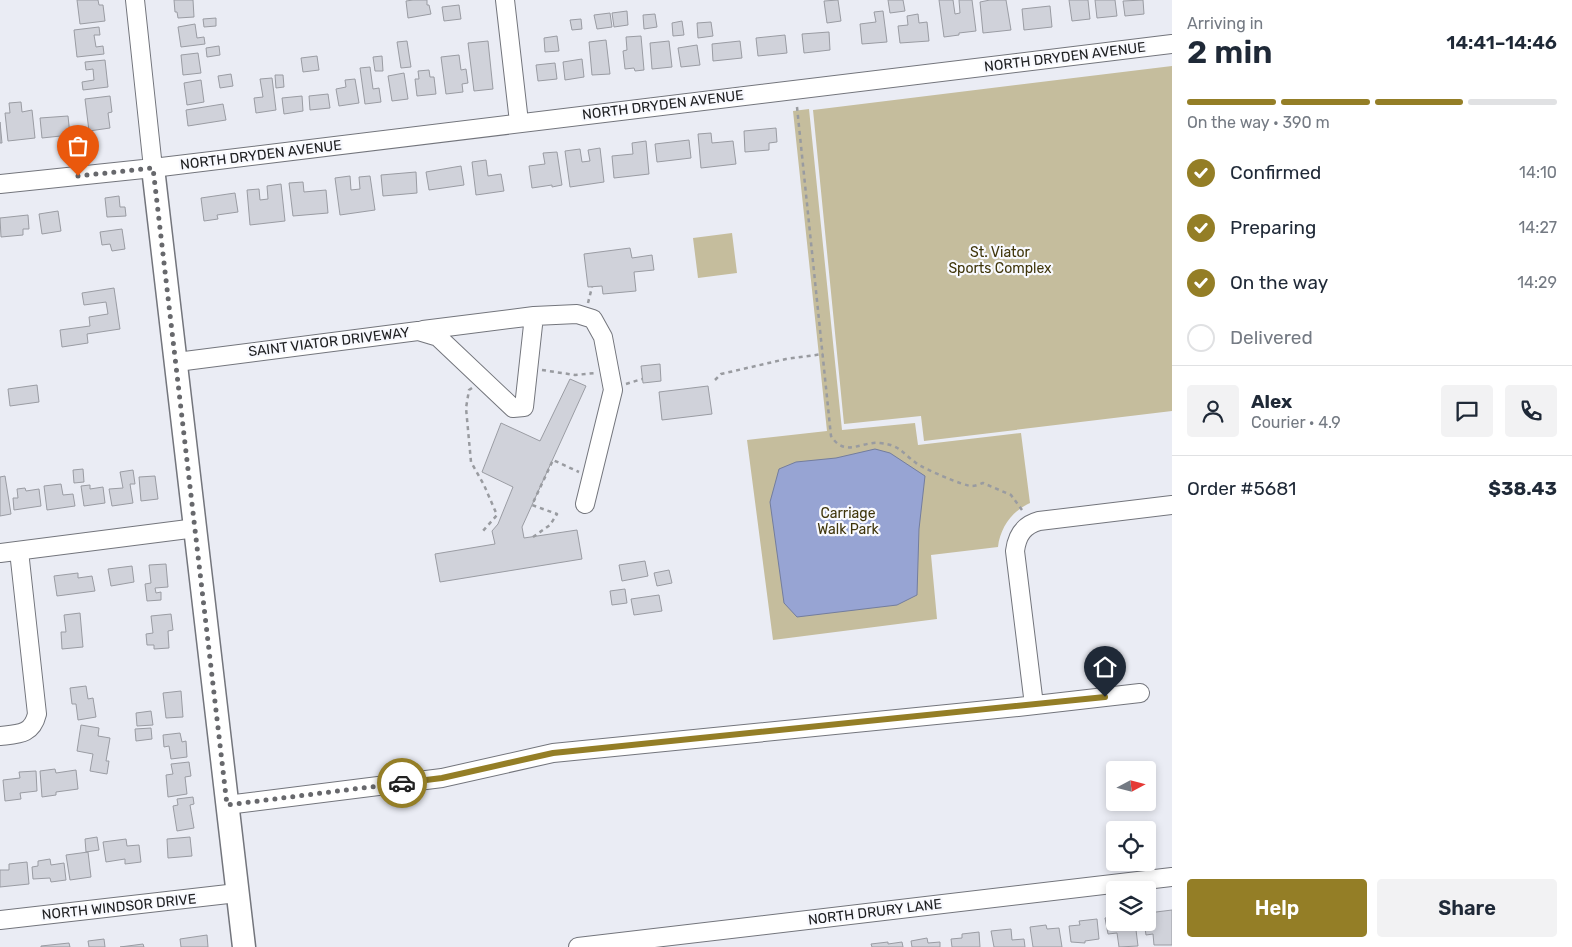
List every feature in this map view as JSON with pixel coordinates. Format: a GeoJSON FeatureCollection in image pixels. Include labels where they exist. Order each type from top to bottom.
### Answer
{"type":"FeatureCollection","features":[{"type":"Feature","properties":{"kind":"main road"},"geometry":{"type":"LineString","coordinates":[[153,168],[244,947]]}},
{"type":"Feature","properties":{"kind":"street"},"geometry":{"type":"LineString","coordinates":[[135,0],[153,168]]}},
{"type":"Feature","properties":{"kind":"street"},"geometry":{"type":"LineString","coordinates":[[505,0],[519,122]]}},
{"type":"Feature","properties":{"kind":"street","name":"NORTH DRYDEN AVENUE"},"geometry":{"type":"LineString","coordinates":[[0,184],[153,168],[1172,44]]}},
{"type":"Feature","properties":{"kind":"street"},"geometry":{"type":"LineString","coordinates":[[418,331],[534,316],[576,314],[592,319],[603,337],[614,390],[585,504]]}},
{"type":"Feature","properties":{"kind":"street"},"geometry":{"type":"LineString","coordinates":[[528,367],[534,316]]}},
{"type":"Feature","properties":{"kind":"street","name":"SAINT VIATOR DRIVEWAY"},"geometry":{"type":"LineString","coordinates":[[177,362],[418,331],[438,338],[514,408],[524,407],[528,367]]}},
{"type":"Feature","properties":{"kind":"street"},"geometry":{"type":"LineString","coordinates":[[1034,705],[1015,551],[1020,532],[1030,523],[1039,520],[1172,504]]}},
{"type":"Feature","properties":{"kind":"street"},"geometry":{"type":"LineString","coordinates":[[0,553],[196,528]]}},
{"type":"Feature","properties":{"kind":"street"},"geometry":{"type":"LineString","coordinates":[[0,736],[26,732],[34,725],[37,714],[19,550]]}},
{"type":"Feature","properties":{"kind":"street"},"geometry":{"type":"LineString","coordinates":[[227,805],[442,778],[553,753],[1140,693]]}},
{"type":"Feature","properties":{"kind":"street","name":"NORTH DRURY LANE"},"geometry":{"type":"LineString","coordinates":[[578,947],[616,945],[1172,877]]}},
{"type":"Feature","properties":{"kind":"street","name":"NORTH WINDSOR DRIVE"},"geometry":{"type":"LineString","coordinates":[[0,920],[237,893]]}},
{"type":"Feature","properties":{"kind":"path"},"geometry":{"type":"LineString","coordinates":[[796,107],[830,431],[833,440],[838,444],[852,448],[876,442],[898,447],[925,469],[969,486],[983,482],[1011,495],[1022,510]]}},
{"type":"Feature","properties":{"kind":"path"},"geometry":{"type":"LineString","coordinates":[[715,380],[721,374],[786,359],[823,354]]}},
{"type":"Feature","properties":{"kind":"path"},"geometry":{"type":"LineString","coordinates":[[528,367],[576,375],[610,371]]}},
{"type":"Feature","properties":{"kind":"path"},"geometry":{"type":"LineString","coordinates":[[626,384],[642,379]]}},
{"type":"Feature","properties":{"kind":"path"},"geometry":{"type":"LineString","coordinates":[[482,380],[469,390],[466,408],[471,462],[497,514],[482,532]]}},
{"type":"Feature","properties":{"kind":"path"},"geometry":{"type":"LineString","coordinates":[[533,537],[550,525],[557,514],[532,504],[553,460],[591,478]]}},
{"type":"Feature","properties":{"kind":"green space","name":"St. Viator Sports Complex"},"geometry":{"type":"Polygon","coordinates":[[[1172,66],[1172,411],[924,441],[921,416],[844,424],[813,110],[1172,66]]]}},
{"type":"Feature","properties":{"kind":"green space","name":"Carriage Walk Park"},"geometry":{"type":"Polygon","coordinates":[[[809,109],[842,430],[915,423],[918,445],[1021,433],[1030,503],[1012,515],[1001,533],[998,547],[931,555],[937,619],[773,640],[747,440],[827,431],[793,111],[809,109]]]}},
{"type":"Feature","properties":{"kind":"green space"},"geometry":{"type":"Polygon","coordinates":[[[732,233],[737,273],[698,278],[693,238],[732,233]]]}},
{"type":"Feature","properties":{"kind":"water"},"geometry":{"type":"Polygon","coordinates":[[[875,449],[890,453],[925,476],[919,529],[917,595],[897,605],[797,617],[784,603],[770,502],[779,469],[796,462],[836,458],[875,449]]]}},
{"type":"Feature","properties":{"kind":"building"},"geometry":{"type":"Polygon","coordinates":[[[77,0],[98,0],[99,5],[103,5],[105,21],[80,24],[77,0]]]}},
{"type":"Feature","properties":{"kind":"building"},"geometry":{"type":"Polygon","coordinates":[[[174,0],[193,0],[194,17],[178,18],[177,12],[175,12],[174,0]]]}},
{"type":"Feature","properties":{"kind":"building"},"geometry":{"type":"Polygon","coordinates":[[[427,0],[431,14],[408,18],[406,1],[427,0]]]}},
{"type":"Feature","properties":{"kind":"building"},"geometry":{"type":"Polygon","coordinates":[[[838,0],[841,21],[827,23],[824,1],[838,0]]]}},
{"type":"Feature","properties":{"kind":"building"},"geometry":{"type":"Polygon","coordinates":[[[888,0],[903,0],[905,11],[890,13],[888,0]]]}},
{"type":"Feature","properties":{"kind":"building"},"geometry":{"type":"Polygon","coordinates":[[[939,0],[953,0],[955,14],[960,13],[959,0],[972,0],[976,31],[944,37],[939,0]]]}},
{"type":"Feature","properties":{"kind":"building"},"geometry":{"type":"Polygon","coordinates":[[[1006,0],[1011,30],[983,33],[980,2],[1006,0]]]}},
{"type":"Feature","properties":{"kind":"building"},"geometry":{"type":"Polygon","coordinates":[[[1069,0],[1088,0],[1090,19],[1072,21],[1069,0]]]}},
{"type":"Feature","properties":{"kind":"building"},"geometry":{"type":"Polygon","coordinates":[[[1095,0],[1115,0],[1117,16],[1097,18],[1095,0]]]}},
{"type":"Feature","properties":{"kind":"building"},"geometry":{"type":"Polygon","coordinates":[[[1143,0],[1144,14],[1125,16],[1123,1],[1143,0]]]}},
{"type":"Feature","properties":{"kind":"building"},"geometry":{"type":"Polygon","coordinates":[[[459,5],[461,19],[444,21],[442,7],[459,5]]]}},
{"type":"Feature","properties":{"kind":"building"},"geometry":{"type":"Polygon","coordinates":[[[1050,6],[1052,27],[1024,30],[1022,9],[1050,6]]]}},
{"type":"Feature","properties":{"kind":"building"},"geometry":{"type":"Polygon","coordinates":[[[627,11],[628,25],[614,27],[612,13],[627,11]]]}},
{"type":"Feature","properties":{"kind":"building"},"geometry":{"type":"Polygon","coordinates":[[[883,11],[887,42],[862,44],[860,24],[876,22],[874,12],[883,11]]]}},
{"type":"Feature","properties":{"kind":"building"},"geometry":{"type":"Polygon","coordinates":[[[610,13],[612,27],[597,29],[594,15],[610,13]]]}},
{"type":"Feature","properties":{"kind":"building"},"geometry":{"type":"Polygon","coordinates":[[[655,14],[657,27],[644,29],[643,15],[655,14]]]}},
{"type":"Feature","properties":{"kind":"building"},"geometry":{"type":"Polygon","coordinates":[[[918,14],[919,23],[927,22],[929,41],[900,43],[898,26],[908,25],[907,16],[918,14]]]}},
{"type":"Feature","properties":{"kind":"building"},"geometry":{"type":"Polygon","coordinates":[[[216,18],[216,26],[204,27],[203,19],[216,18]]]}},
{"type":"Feature","properties":{"kind":"building"},"geometry":{"type":"Polygon","coordinates":[[[581,19],[582,29],[572,30],[570,20],[581,19]]]}},
{"type":"Feature","properties":{"kind":"building"},"geometry":{"type":"Polygon","coordinates":[[[682,21],[684,35],[673,36],[672,23],[682,21]]]}},
{"type":"Feature","properties":{"kind":"building"},"geometry":{"type":"Polygon","coordinates":[[[711,22],[713,36],[698,38],[697,23],[711,22]]]}},
{"type":"Feature","properties":{"kind":"building"},"geometry":{"type":"Polygon","coordinates":[[[195,24],[197,38],[204,37],[205,44],[181,47],[178,27],[195,24]]]}},
{"type":"Feature","properties":{"kind":"building"},"geometry":{"type":"Polygon","coordinates":[[[99,27],[100,35],[94,35],[96,47],[103,46],[104,54],[77,57],[74,30],[99,27]]]}},
{"type":"Feature","properties":{"kind":"building"},"geometry":{"type":"Polygon","coordinates":[[[829,32],[830,50],[804,53],[802,34],[829,32]]]}},
{"type":"Feature","properties":{"kind":"building"},"geometry":{"type":"Polygon","coordinates":[[[785,35],[787,53],[758,56],[756,38],[785,35]]]}},
{"type":"Feature","properties":{"kind":"building"},"geometry":{"type":"Polygon","coordinates":[[[557,36],[559,51],[545,52],[544,38],[557,36]]]}},
{"type":"Feature","properties":{"kind":"building"},"geometry":{"type":"Polygon","coordinates":[[[641,36],[644,70],[625,69],[623,51],[627,50],[626,37],[641,36]]]}},
{"type":"Feature","properties":{"kind":"building"},"geometry":{"type":"Polygon","coordinates":[[[606,40],[610,74],[592,75],[589,42],[606,40]]]}},
{"type":"Feature","properties":{"kind":"building"},"geometry":{"type":"Polygon","coordinates":[[[407,41],[411,67],[401,68],[397,42],[407,41]]]}},
{"type":"Feature","properties":{"kind":"building"},"geometry":{"type":"Polygon","coordinates":[[[488,41],[493,89],[474,91],[468,43],[488,41]]]}},
{"type":"Feature","properties":{"kind":"building"},"geometry":{"type":"Polygon","coordinates":[[[669,41],[672,67],[652,69],[650,43],[669,41]]]}},
{"type":"Feature","properties":{"kind":"building"},"geometry":{"type":"Polygon","coordinates":[[[740,41],[742,58],[713,61],[712,44],[740,41]]]}},
{"type":"Feature","properties":{"kind":"building"},"geometry":{"type":"Polygon","coordinates":[[[697,45],[700,65],[681,67],[678,48],[697,45]]]}},
{"type":"Feature","properties":{"kind":"building"},"geometry":{"type":"Polygon","coordinates":[[[219,46],[220,55],[207,57],[206,48],[219,46]]]}},
{"type":"Feature","properties":{"kind":"building"},"geometry":{"type":"Polygon","coordinates":[[[198,53],[201,73],[183,75],[181,55],[198,53]]]}},
{"type":"Feature","properties":{"kind":"building"},"geometry":{"type":"Polygon","coordinates":[[[459,55],[461,70],[466,69],[468,83],[462,84],[463,92],[446,94],[441,57],[459,55]]]}},
{"type":"Feature","properties":{"kind":"building"},"geometry":{"type":"Polygon","coordinates":[[[317,56],[319,70],[303,72],[301,58],[317,56]]]}},
{"type":"Feature","properties":{"kind":"building"},"geometry":{"type":"Polygon","coordinates":[[[382,56],[383,71],[375,71],[373,57],[382,56]]]}},
{"type":"Feature","properties":{"kind":"building"},"geometry":{"type":"Polygon","coordinates":[[[582,59],[584,77],[565,80],[563,62],[582,59]]]}},
{"type":"Feature","properties":{"kind":"building"},"geometry":{"type":"Polygon","coordinates":[[[105,60],[108,87],[83,90],[82,82],[94,80],[93,69],[86,70],[85,62],[105,60]]]}},
{"type":"Feature","properties":{"kind":"building"},"geometry":{"type":"Polygon","coordinates":[[[555,63],[557,79],[538,81],[536,65],[555,63]]]}},
{"type":"Feature","properties":{"kind":"building"},"geometry":{"type":"Polygon","coordinates":[[[370,67],[373,89],[379,88],[381,102],[365,104],[360,68],[370,67]]]}},
{"type":"Feature","properties":{"kind":"building"},"geometry":{"type":"Polygon","coordinates":[[[429,70],[430,77],[434,77],[436,94],[417,96],[415,79],[419,79],[418,71],[429,70]]]}},
{"type":"Feature","properties":{"kind":"building"},"geometry":{"type":"Polygon","coordinates":[[[404,73],[408,99],[392,101],[388,76],[404,73]]]}},
{"type":"Feature","properties":{"kind":"building"},"geometry":{"type":"Polygon","coordinates":[[[231,74],[233,86],[220,88],[218,76],[231,74]]]}},
{"type":"Feature","properties":{"kind":"building"},"geometry":{"type":"Polygon","coordinates":[[[275,75],[283,75],[284,87],[276,88],[275,75]]]}},
{"type":"Feature","properties":{"kind":"building"},"geometry":{"type":"Polygon","coordinates":[[[272,78],[276,110],[256,113],[254,98],[263,97],[260,79],[272,78]]]}},
{"type":"Feature","properties":{"kind":"building"},"geometry":{"type":"Polygon","coordinates":[[[355,79],[359,103],[339,106],[336,89],[346,87],[345,80],[355,79]]]}},
{"type":"Feature","properties":{"kind":"building"},"geometry":{"type":"Polygon","coordinates":[[[201,80],[204,102],[187,105],[184,83],[201,80]]]}},
{"type":"Feature","properties":{"kind":"building"},"geometry":{"type":"Polygon","coordinates":[[[328,94],[330,108],[310,110],[309,96],[328,94]]]}},
{"type":"Feature","properties":{"kind":"building"},"geometry":{"type":"Polygon","coordinates":[[[110,96],[112,112],[108,113],[110,128],[89,131],[85,99],[110,96]]]}},
{"type":"Feature","properties":{"kind":"building"},"geometry":{"type":"Polygon","coordinates":[[[302,96],[303,111],[284,114],[282,98],[302,96]]]}},
{"type":"Feature","properties":{"kind":"building"},"geometry":{"type":"Polygon","coordinates":[[[21,102],[22,112],[32,110],[35,138],[8,141],[5,113],[10,113],[9,103],[21,102]]]}},
{"type":"Feature","properties":{"kind":"building"},"geometry":{"type":"Polygon","coordinates":[[[223,104],[226,120],[188,126],[186,110],[223,104]]]}},
{"type":"Feature","properties":{"kind":"building"},"geometry":{"type":"Polygon","coordinates":[[[68,116],[70,135],[42,138],[40,118],[68,116]]]}},
{"type":"Feature","properties":{"kind":"building"},"geometry":{"type":"Polygon","coordinates":[[[0,122],[2,143],[0,143],[0,122]]]}},
{"type":"Feature","properties":{"kind":"building"},"geometry":{"type":"Polygon","coordinates":[[[776,128],[777,142],[769,143],[769,150],[745,152],[744,131],[776,128]]]}},
{"type":"Feature","properties":{"kind":"building"},"geometry":{"type":"Polygon","coordinates":[[[711,133],[712,143],[733,141],[736,164],[701,168],[698,134],[711,133]]]}},
{"type":"Feature","properties":{"kind":"building"},"geometry":{"type":"Polygon","coordinates":[[[689,140],[691,158],[657,162],[655,144],[689,140]]]}},
{"type":"Feature","properties":{"kind":"building"},"geometry":{"type":"Polygon","coordinates":[[[646,141],[649,174],[614,178],[612,156],[633,154],[632,143],[646,141]]]}},
{"type":"Feature","properties":{"kind":"building"},"geometry":{"type":"Polygon","coordinates":[[[600,148],[604,182],[570,187],[565,151],[580,149],[582,162],[590,161],[588,150],[600,148]]]}},
{"type":"Feature","properties":{"kind":"building"},"geometry":{"type":"Polygon","coordinates":[[[557,152],[562,185],[532,188],[529,166],[545,164],[543,153],[557,152]]]}},
{"type":"Feature","properties":{"kind":"building"},"geometry":{"type":"Polygon","coordinates":[[[486,160],[488,176],[501,174],[504,191],[476,195],[472,162],[486,160]]]}},
{"type":"Feature","properties":{"kind":"building"},"geometry":{"type":"Polygon","coordinates":[[[461,166],[464,185],[429,190],[426,172],[461,166]]]}},
{"type":"Feature","properties":{"kind":"building"},"geometry":{"type":"Polygon","coordinates":[[[416,172],[417,193],[383,196],[381,175],[416,172]]]}},
{"type":"Feature","properties":{"kind":"building"},"geometry":{"type":"Polygon","coordinates":[[[350,176],[351,190],[360,189],[359,177],[370,176],[375,210],[340,215],[335,178],[350,176]]]}},
{"type":"Feature","properties":{"kind":"building"},"geometry":{"type":"Polygon","coordinates":[[[303,182],[304,192],[326,190],[328,213],[293,216],[289,183],[303,182]]]}},
{"type":"Feature","properties":{"kind":"building"},"geometry":{"type":"Polygon","coordinates":[[[281,184],[285,221],[250,225],[247,190],[259,189],[260,200],[268,199],[267,186],[281,184]]]}},
{"type":"Feature","properties":{"kind":"building"},"geometry":{"type":"Polygon","coordinates":[[[235,193],[238,212],[217,215],[218,219],[204,221],[201,198],[235,193]]]}},
{"type":"Feature","properties":{"kind":"building"},"geometry":{"type":"Polygon","coordinates":[[[119,196],[120,207],[125,207],[126,216],[107,217],[105,198],[119,196]]]}},
{"type":"Feature","properties":{"kind":"building"},"geometry":{"type":"Polygon","coordinates":[[[58,211],[61,231],[42,234],[39,214],[58,211]]]}},
{"type":"Feature","properties":{"kind":"building"},"geometry":{"type":"Polygon","coordinates":[[[28,215],[29,229],[23,229],[23,235],[1,237],[0,218],[28,215]]]}},
{"type":"Feature","properties":{"kind":"building"},"geometry":{"type":"Polygon","coordinates":[[[122,229],[125,249],[112,251],[110,244],[102,245],[100,232],[122,229]]]}},
{"type":"Feature","properties":{"kind":"building"},"geometry":{"type":"Polygon","coordinates":[[[630,248],[632,258],[652,255],[654,270],[634,272],[636,291],[603,294],[602,286],[588,287],[584,254],[630,248]]]}},
{"type":"Feature","properties":{"kind":"building"},"geometry":{"type":"Polygon","coordinates":[[[114,288],[120,329],[87,334],[88,343],[62,347],[60,330],[90,326],[89,317],[108,314],[106,302],[84,305],[82,293],[114,288]]]}},
{"type":"Feature","properties":{"kind":"building"},"geometry":{"type":"Polygon","coordinates":[[[660,364],[661,381],[643,383],[641,366],[660,364]]]}},
{"type":"Feature","properties":{"kind":"building"},"geometry":{"type":"Polygon","coordinates":[[[570,379],[586,386],[522,527],[524,538],[577,530],[582,559],[440,582],[435,554],[495,544],[492,531],[498,524],[513,487],[482,472],[501,423],[540,441],[570,379]]]}},
{"type":"Feature","properties":{"kind":"building"},"geometry":{"type":"Polygon","coordinates":[[[37,385],[39,402],[10,406],[8,389],[37,385]]]}},
{"type":"Feature","properties":{"kind":"building"},"geometry":{"type":"Polygon","coordinates":[[[708,386],[712,414],[662,420],[659,392],[708,386]]]}},
{"type":"Feature","properties":{"kind":"building"},"geometry":{"type":"Polygon","coordinates":[[[83,469],[84,482],[74,483],[73,470],[83,469]]]}},
{"type":"Feature","properties":{"kind":"building"},"geometry":{"type":"Polygon","coordinates":[[[133,470],[135,484],[130,484],[133,503],[112,506],[109,489],[123,488],[120,472],[133,470]]]}},
{"type":"Feature","properties":{"kind":"building"},"geometry":{"type":"Polygon","coordinates":[[[5,476],[11,514],[0,516],[0,477],[5,476]]]}},
{"type":"Feature","properties":{"kind":"building"},"geometry":{"type":"Polygon","coordinates":[[[155,476],[158,499],[141,501],[139,477],[155,476]]]}},
{"type":"Feature","properties":{"kind":"building"},"geometry":{"type":"Polygon","coordinates":[[[61,484],[63,495],[73,494],[75,506],[47,510],[44,486],[61,484]]]}},
{"type":"Feature","properties":{"kind":"building"},"geometry":{"type":"Polygon","coordinates":[[[90,485],[90,489],[103,487],[105,503],[84,506],[81,486],[90,485]]]}},
{"type":"Feature","properties":{"kind":"building"},"geometry":{"type":"Polygon","coordinates":[[[25,488],[26,491],[39,489],[41,506],[14,510],[13,498],[18,498],[17,489],[25,488]]]}},
{"type":"Feature","properties":{"kind":"building"},"geometry":{"type":"Polygon","coordinates":[[[645,561],[648,576],[622,581],[619,565],[645,561]]]}},
{"type":"Feature","properties":{"kind":"building"},"geometry":{"type":"Polygon","coordinates":[[[166,564],[168,587],[155,588],[156,593],[161,592],[161,600],[147,601],[145,584],[151,583],[149,565],[166,564]]]}},
{"type":"Feature","properties":{"kind":"building"},"geometry":{"type":"Polygon","coordinates":[[[132,566],[134,582],[111,586],[108,569],[132,566]]]}},
{"type":"Feature","properties":{"kind":"building"},"geometry":{"type":"Polygon","coordinates":[[[669,570],[672,583],[657,586],[654,573],[669,570]]]}},
{"type":"Feature","properties":{"kind":"building"},"geometry":{"type":"Polygon","coordinates":[[[78,573],[78,578],[92,576],[95,591],[57,596],[54,576],[78,573]]]}},
{"type":"Feature","properties":{"kind":"building"},"geometry":{"type":"Polygon","coordinates":[[[625,589],[627,603],[612,605],[610,591],[625,589]]]}},
{"type":"Feature","properties":{"kind":"building"},"geometry":{"type":"Polygon","coordinates":[[[659,595],[662,611],[634,615],[631,599],[659,595]]]}},
{"type":"Feature","properties":{"kind":"building"},"geometry":{"type":"Polygon","coordinates":[[[80,613],[83,647],[62,649],[61,632],[66,632],[64,615],[80,613]]]}},
{"type":"Feature","properties":{"kind":"building"},"geometry":{"type":"Polygon","coordinates":[[[171,614],[173,630],[168,631],[169,648],[154,649],[154,645],[147,645],[146,634],[153,633],[151,616],[171,614]]]}},
{"type":"Feature","properties":{"kind":"building"},"geometry":{"type":"Polygon","coordinates":[[[86,686],[88,699],[93,698],[96,717],[78,720],[76,704],[72,704],[70,688],[86,686]]]}},
{"type":"Feature","properties":{"kind":"building"},"geometry":{"type":"Polygon","coordinates":[[[181,691],[183,717],[166,718],[163,693],[181,691]]]}},
{"type":"Feature","properties":{"kind":"building"},"geometry":{"type":"Polygon","coordinates":[[[151,711],[153,725],[137,726],[136,713],[151,711]]]}},
{"type":"Feature","properties":{"kind":"building"},"geometry":{"type":"Polygon","coordinates":[[[81,725],[99,728],[98,736],[110,738],[106,761],[109,761],[107,774],[90,771],[93,754],[77,751],[81,725]]]}},
{"type":"Feature","properties":{"kind":"building"},"geometry":{"type":"Polygon","coordinates":[[[151,728],[152,739],[136,741],[135,729],[151,728]]]}},
{"type":"Feature","properties":{"kind":"building"},"geometry":{"type":"Polygon","coordinates":[[[180,733],[182,742],[186,741],[187,757],[171,759],[169,746],[164,747],[163,735],[180,733]]]}},
{"type":"Feature","properties":{"kind":"building"},"geometry":{"type":"Polygon","coordinates":[[[189,762],[191,776],[185,777],[187,794],[168,797],[166,775],[173,774],[171,764],[189,762]]]}},
{"type":"Feature","properties":{"kind":"building"},"geometry":{"type":"Polygon","coordinates":[[[55,769],[56,773],[76,770],[78,789],[56,792],[56,795],[42,797],[40,771],[55,769]]]}},
{"type":"Feature","properties":{"kind":"building"},"geometry":{"type":"Polygon","coordinates":[[[36,771],[37,791],[20,793],[21,799],[5,801],[3,780],[20,778],[19,772],[36,771]]]}},
{"type":"Feature","properties":{"kind":"building"},"geometry":{"type":"Polygon","coordinates":[[[193,797],[194,804],[190,805],[194,828],[177,831],[173,806],[178,805],[177,799],[193,797]]]}},
{"type":"Feature","properties":{"kind":"building"},"geometry":{"type":"Polygon","coordinates":[[[97,837],[99,850],[86,852],[85,839],[97,837]]]}},
{"type":"Feature","properties":{"kind":"building"},"geometry":{"type":"Polygon","coordinates":[[[190,837],[192,856],[168,858],[167,839],[190,837]]]}},
{"type":"Feature","properties":{"kind":"building"},"geometry":{"type":"Polygon","coordinates":[[[126,839],[127,846],[139,845],[141,862],[125,864],[125,859],[106,862],[103,842],[126,839]]]}},
{"type":"Feature","properties":{"kind":"building"},"geometry":{"type":"Polygon","coordinates":[[[88,852],[91,877],[70,880],[66,855],[88,852]]]}},
{"type":"Feature","properties":{"kind":"building"},"geometry":{"type":"Polygon","coordinates":[[[50,859],[51,865],[64,863],[66,880],[51,882],[50,878],[33,879],[32,867],[38,866],[38,861],[50,859]]]}},
{"type":"Feature","properties":{"kind":"building"},"geometry":{"type":"Polygon","coordinates":[[[27,862],[29,884],[0,887],[0,870],[9,870],[9,864],[27,862]]]}},
{"type":"Feature","properties":{"kind":"building"},"geometry":{"type":"Polygon","coordinates":[[[1172,910],[1172,945],[1154,945],[1153,934],[1146,935],[1145,931],[1156,931],[1156,912],[1172,910]]]}},
{"type":"Feature","properties":{"kind":"building"},"geometry":{"type":"Polygon","coordinates":[[[1097,919],[1099,939],[1085,941],[1085,943],[1071,942],[1069,926],[1080,925],[1079,921],[1097,919]]]}},
{"type":"Feature","properties":{"kind":"building"},"geometry":{"type":"Polygon","coordinates":[[[1046,925],[1047,929],[1059,928],[1062,947],[1033,947],[1030,927],[1046,925]]]}},
{"type":"Feature","properties":{"kind":"building"},"geometry":{"type":"Polygon","coordinates":[[[1011,929],[1012,940],[1024,939],[1025,947],[994,947],[991,931],[1011,929]]]}},
{"type":"Feature","properties":{"kind":"building"},"geometry":{"type":"Polygon","coordinates":[[[1107,931],[1136,931],[1138,946],[1119,947],[1117,933],[1108,934],[1107,931]]]}},
{"type":"Feature","properties":{"kind":"building"},"geometry":{"type":"Polygon","coordinates":[[[979,932],[980,947],[952,947],[951,939],[962,938],[962,934],[979,932]]]}},
{"type":"Feature","properties":{"kind":"building"},"geometry":{"type":"Polygon","coordinates":[[[207,935],[208,947],[181,947],[180,939],[207,935]]]}},
{"type":"Feature","properties":{"kind":"building"},"geometry":{"type":"Polygon","coordinates":[[[927,938],[928,943],[940,942],[940,947],[912,947],[911,941],[927,938]]]}},
{"type":"Feature","properties":{"kind":"building"},"geometry":{"type":"Polygon","coordinates":[[[104,939],[105,947],[89,947],[88,941],[104,939]]]}},
{"type":"Feature","properties":{"kind":"building"},"geometry":{"type":"Polygon","coordinates":[[[888,942],[888,944],[902,942],[903,947],[872,947],[871,944],[888,942]]]}},
{"type":"Feature","properties":{"kind":"building"},"geometry":{"type":"Polygon","coordinates":[[[69,943],[70,947],[41,947],[41,946],[69,943]]]}},
{"type":"Feature","properties":{"kind":"building"},"geometry":{"type":"Polygon","coordinates":[[[143,944],[144,947],[120,947],[143,944]]]}},
{"type":"Feature","properties":{"kind":"way so far"},"geometry":{"type":"LineString","coordinates":[[78,176],[153,168],[227,805],[402,783]]}},
{"type":"Feature","properties":{"kind":"route"},"geometry":{"type":"LineString","coordinates":[[402,783],[442,778],[553,753],[1105,697]]}}]}
